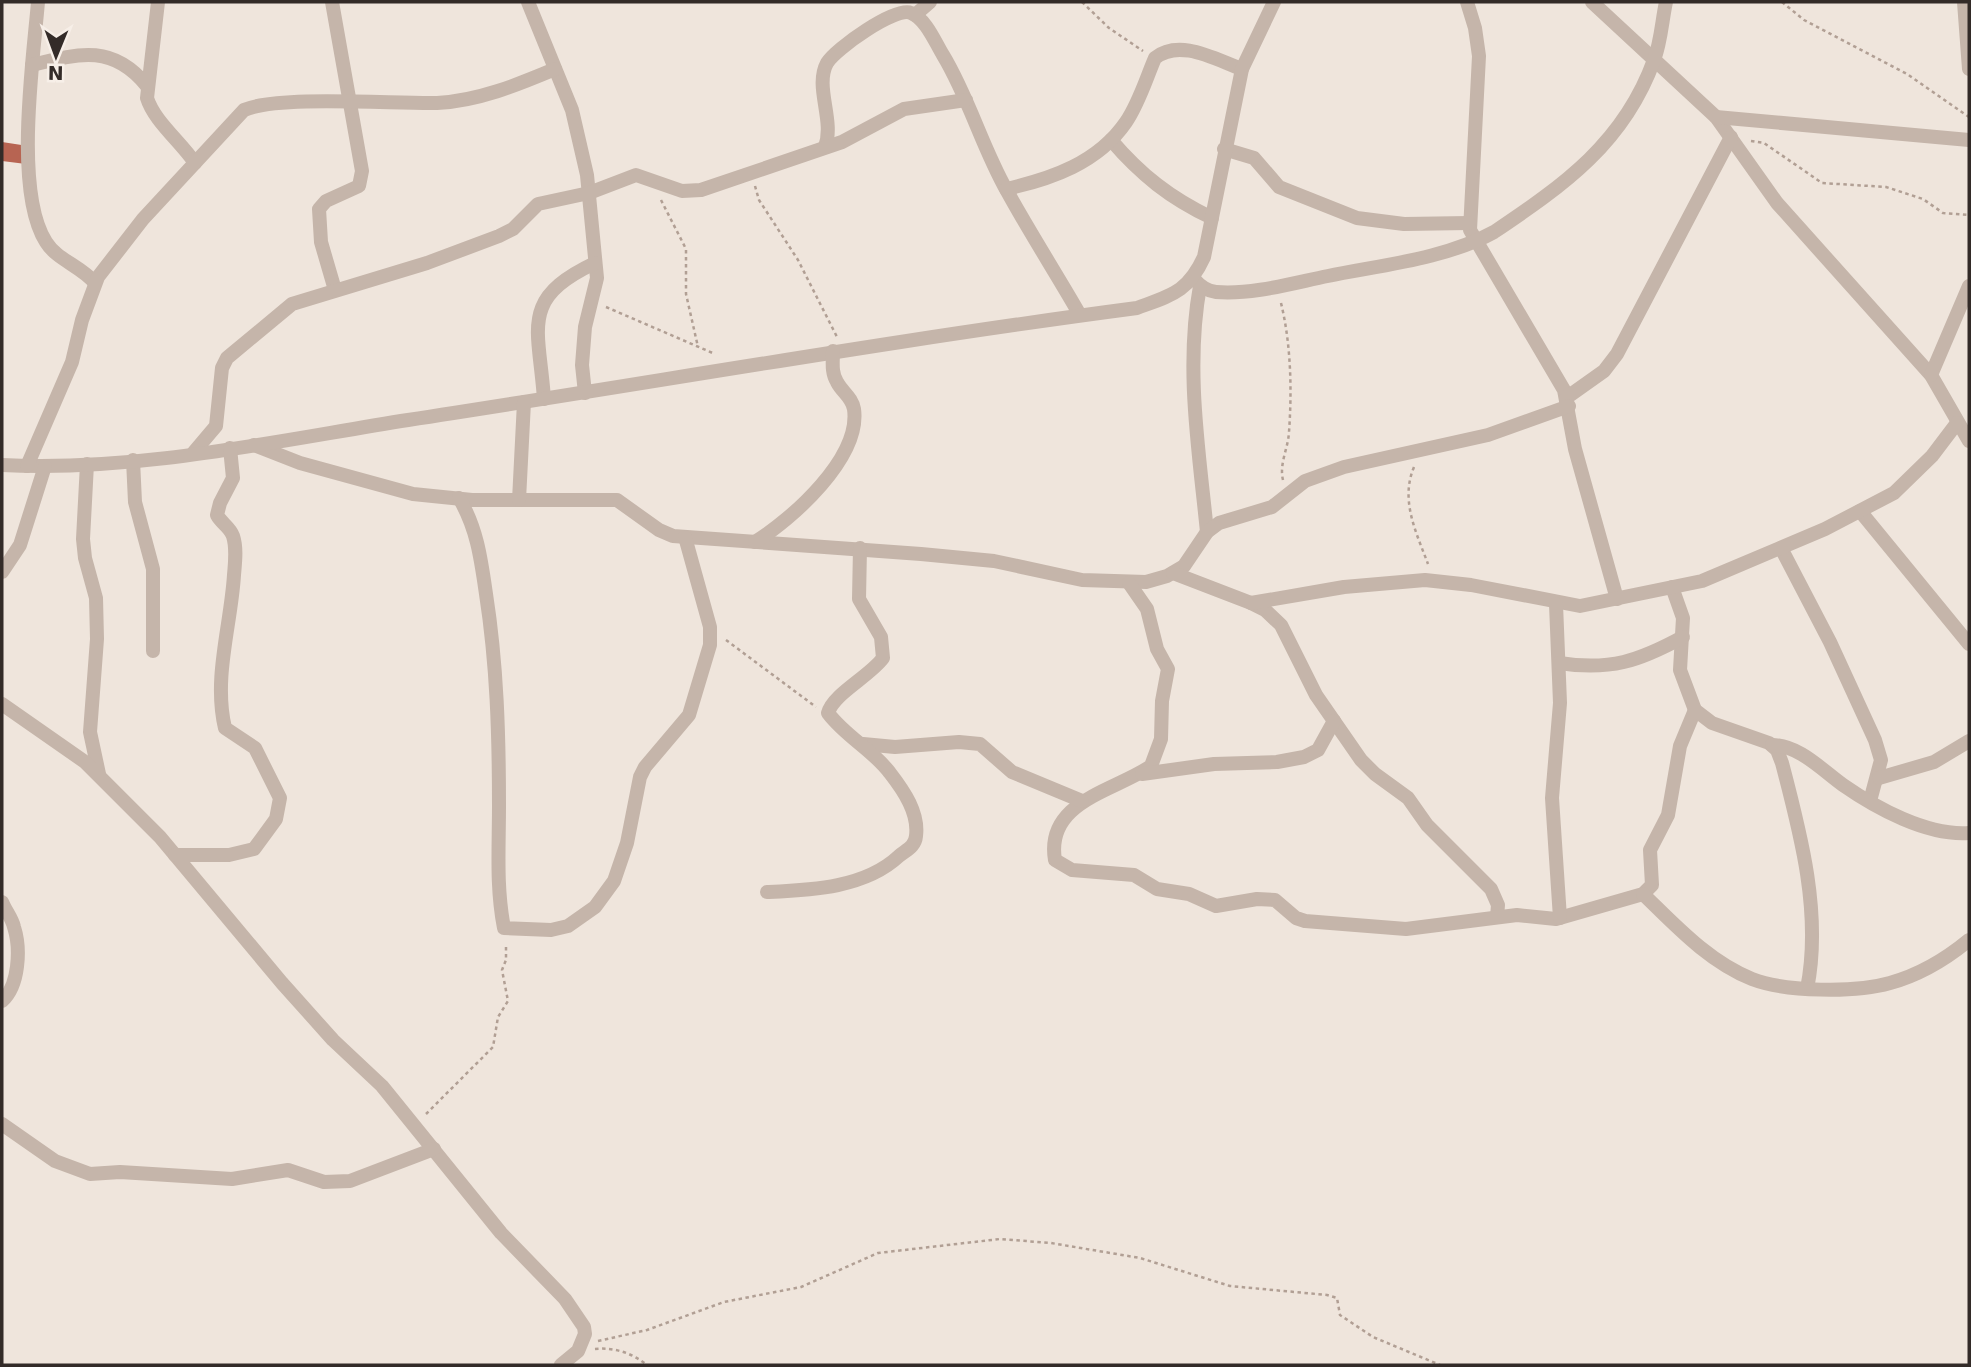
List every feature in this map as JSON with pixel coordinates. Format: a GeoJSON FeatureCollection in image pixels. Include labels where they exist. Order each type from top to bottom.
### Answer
{"type":"FeatureCollection","features":[{"type":"Feature","properties":{"kind":"street"},"geometry":{"type":"LineString","coordinates":[[38,2],[32,65],[30,159],[37,223],[47,246],[86,271],[95,283]]}},
{"type":"Feature","properties":{"kind":"street"},"geometry":{"type":"LineString","coordinates":[[158,2],[148,86],[151,112],[180,141],[195,163]]}},
{"type":"Feature","properties":{"kind":"street"},"geometry":{"type":"LineString","coordinates":[[332,2],[360,152],[359,186],[326,201],[319,209],[321,242],[335,290]]}},
{"type":"Feature","properties":{"kind":"street"},"geometry":{"type":"LineString","coordinates":[[528,2],[578,134],[589,193],[595,263],[593,301],[584,337],[582,365],[585,393]]}},
{"type":"Feature","properties":{"kind":"street"},"geometry":{"type":"LineString","coordinates":[[915,15],[930,2]]}},
{"type":"Feature","properties":{"kind":"street"},"geometry":{"type":"LineString","coordinates":[[1208,532],[1193,374],[1197,283],[1242,69],[1273,2]]}},
{"type":"Feature","properties":{"kind":"street"},"geometry":{"type":"LineString","coordinates":[[1467,2],[1475,28],[1479,56],[1469,223],[1568,402],[1575,449],[1617,599]]}},
{"type":"Feature","properties":{"kind":"street"},"geometry":{"type":"LineString","coordinates":[[1592,2],[1716,117],[1777,203],[1931,375],[1969,441]]}},
{"type":"Feature","properties":{"kind":"street"},"geometry":{"type":"LineString","coordinates":[[2,465],[45,467],[87,464],[230,448],[585,393],[838,350],[1137,308],[1197,283],[1219,292],[1277,286],[1478,241],[1534,206],[1589,163],[1623,121],[1655,58],[1665,2]]}},
{"type":"Feature","properties":{"kind":"street"},"geometry":{"type":"LineString","coordinates":[[1964,2],[1969,69]]}},
{"type":"Feature","properties":{"kind":"street"},"geometry":{"type":"LineString","coordinates":[[825,147],[829,129],[823,80],[829,60],[855,38],[889,17],[902,11],[915,15],[948,63],[1006,189],[1080,315]]}},
{"type":"Feature","properties":{"kind":"street"},"geometry":{"type":"LineString","coordinates":[[1006,189],[1045,180],[1070,170],[1111,140],[1126,122],[1155,58],[1164,51],[1177,49],[1242,69]]}},
{"type":"Feature","properties":{"kind":"street"},"geometry":{"type":"LineString","coordinates":[[32,65],[61,58],[100,54],[115,58],[134,70],[148,86]]}},
{"type":"Feature","properties":{"kind":"street"},"geometry":{"type":"LineString","coordinates":[[27,466],[72,362],[95,283],[143,219],[237,115],[250,107],[439,103],[468,99],[516,86],[555,69]]}},
{"type":"Feature","properties":{"kind":"street"},"geometry":{"type":"LineString","coordinates":[[194,452],[216,426],[222,368],[227,358],[281,311],[309,297],[427,263],[499,236],[513,229],[538,204],[550,199],[589,193],[636,175],[658,185],[682,191],[701,190],[842,142],[904,109],[966,100]]}},
{"type":"Feature","properties":{"kind":"street"},"geometry":{"type":"LineString","coordinates":[[1716,117],[1969,141]]}},
{"type":"Feature","properties":{"kind":"street"},"geometry":{"type":"LineString","coordinates":[[1111,140],[1136,170],[1159,189],[1212,218]]}},
{"type":"Feature","properties":{"kind":"street"},"geometry":{"type":"LineString","coordinates":[[253,444],[372,485],[413,494],[519,500],[617,500],[659,530],[685,537],[860,548],[994,561],[1082,580],[1146,582],[1172,573],[1196,552],[1208,532],[1219,523],[1272,507],[1305,481],[1344,467],[1498,432],[1568,402],[1604,371],[1617,354],[1735,142]]}},
{"type":"Feature","properties":{"kind":"street"},"geometry":{"type":"LineString","coordinates":[[1224,149],[1254,159],[1279,187],[1357,218],[1404,224],[1469,223]]}},
{"type":"Feature","properties":{"kind":"street"},"geometry":{"type":"LineString","coordinates":[[544,399],[538,320],[540,306],[568,276],[595,263]]}},
{"type":"Feature","properties":{"kind":"street"},"geometry":{"type":"LineString","coordinates":[[1931,375],[1969,286]]}},
{"type":"Feature","properties":{"kind":"street"},"geometry":{"type":"LineString","coordinates":[[753,543],[787,522],[800,509],[839,461],[849,443],[853,432],[854,405],[836,381],[838,350]]}},
{"type":"Feature","properties":{"kind":"street"},"geometry":{"type":"LineString","coordinates":[[519,500],[524,402]]}},
{"type":"Feature","properties":{"kind":"street"},"geometry":{"type":"LineString","coordinates":[[1251,603],[1344,587],[1434,581],[1471,585],[1556,604],[1580,606],[1702,581],[1781,548],[1894,493],[1913,478],[1958,423]]}},
{"type":"Feature","properties":{"kind":"street"},"geometry":{"type":"LineString","coordinates":[[175,855],[229,855],[254,849],[276,819],[279,809],[277,788],[255,748],[225,728],[222,714],[222,676],[233,595],[235,545],[233,535],[218,515],[220,503],[233,478],[230,448]]}},
{"type":"Feature","properties":{"kind":"street"},"geometry":{"type":"LineString","coordinates":[[133,460],[135,502],[153,569],[153,651]]}},
{"type":"Feature","properties":{"kind":"street"},"geometry":{"type":"LineString","coordinates":[[87,464],[83,539],[85,558],[96,598],[97,639],[90,732],[100,776]]}},
{"type":"Feature","properties":{"kind":"street"},"geometry":{"type":"LineString","coordinates":[[2,572],[20,545],[45,467]]}},
{"type":"Feature","properties":{"kind":"street"},"geometry":{"type":"LineString","coordinates":[[458,498],[472,520],[478,542],[493,642],[498,708],[498,892],[504,928],[551,930],[568,926],[595,907],[609,892],[627,843],[640,777],[645,767],[684,722],[694,703],[710,645],[710,627],[685,537]]}},
{"type":"Feature","properties":{"kind":"street"},"geometry":{"type":"LineString","coordinates":[[1860,511],[1969,644]]}},
{"type":"Feature","properties":{"kind":"street"},"geometry":{"type":"LineString","coordinates":[[767,892],[810,890],[881,870],[911,847],[916,838],[914,812],[893,776],[828,713],[834,702],[864,679],[883,658],[881,637],[859,599],[860,548]]}},
{"type":"Feature","properties":{"kind":"street"},"geometry":{"type":"LineString","coordinates":[[1781,548],[1875,740],[1881,760],[1879,778],[1870,801]]}},
{"type":"Feature","properties":{"kind":"street"},"geometry":{"type":"LineString","coordinates":[[1172,573],[1251,603],[1265,610],[1281,625],[1334,721],[1369,769],[1408,798],[1427,825],[1491,888],[1498,905],[1497,917]]}},
{"type":"Feature","properties":{"kind":"street"},"geometry":{"type":"LineString","coordinates":[[1129,583],[1147,609],[1157,649],[1168,669],[1162,701],[1161,739],[1151,766],[1082,802],[1066,816],[1054,841],[1055,860],[1072,870],[1135,876],[1157,889],[1189,894],[1216,906],[1257,899],[1275,900],[1296,918],[1406,929],[1527,914],[1560,918],[1643,894],[1652,885],[1651,845],[1668,815],[1680,746],[1695,710]]}},
{"type":"Feature","properties":{"kind":"street"},"geometry":{"type":"LineString","coordinates":[[1672,587],[1683,618],[1680,670],[1695,710],[1712,723],[1772,745],[1791,749],[1870,801],[1941,831],[1969,833]]}},
{"type":"Feature","properties":{"kind":"street"},"geometry":{"type":"LineString","coordinates":[[1556,604],[1560,716],[1552,798],[1560,918]]}},
{"type":"Feature","properties":{"kind":"street"},"geometry":{"type":"LineString","coordinates":[[1559,663],[1593,667],[1619,664],[1647,656],[1683,637]]}},
{"type":"Feature","properties":{"kind":"street"},"geometry":{"type":"LineString","coordinates":[[2,704],[85,762],[175,855],[333,1040],[382,1086],[501,1233],[578,1316],[584,1327],[579,1348],[561,1365]]}},
{"type":"Feature","properties":{"kind":"street"},"geometry":{"type":"LineString","coordinates":[[1140,774],[1214,764],[1304,757],[1318,750],[1334,721]]}},
{"type":"Feature","properties":{"kind":"street"},"geometry":{"type":"LineString","coordinates":[[1879,778],[1934,762],[1969,741]]}},
{"type":"Feature","properties":{"kind":"street"},"geometry":{"type":"LineString","coordinates":[[863,744],[895,747],[959,742],[980,744],[1012,772],[1082,802]]}},
{"type":"Feature","properties":{"kind":"street"},"geometry":{"type":"LineString","coordinates":[[1772,745],[1777,750],[1789,788],[1813,922],[1814,945],[1807,989]]}},
{"type":"Feature","properties":{"kind":"street"},"geometry":{"type":"LineString","coordinates":[[1643,894],[1683,934],[1720,962],[1754,980],[1807,989],[1889,984],[1948,957],[1969,940]]}},
{"type":"Feature","properties":{"kind":"street"},"geometry":{"type":"LineString","coordinates":[[2,902],[14,926],[16,960],[11,993],[2,1001]]}},
{"type":"Feature","properties":{"kind":"street"},"geometry":{"type":"LineString","coordinates":[[2,1124],[55,1161],[90,1174],[120,1172],[232,1179],[288,1170],[324,1182],[350,1181],[434,1149]]}},
{"type":"Feature","properties":{"kind":"path"},"geometry":{"type":"LineString","coordinates":[[1082,2],[1126,41],[1155,58]]}},
{"type":"Feature","properties":{"kind":"path"},"geometry":{"type":"LineString","coordinates":[[1782,2],[1804,20],[1906,74],[1969,117]]}},
{"type":"Feature","properties":{"kind":"path"},"geometry":{"type":"LineString","coordinates":[[1735,142],[1764,143],[1822,183],[1886,187],[1911,194],[1943,213],[1969,215]]}},
{"type":"Feature","properties":{"kind":"path"},"geometry":{"type":"LineString","coordinates":[[751,172],[759,200],[798,260],[838,350]]}},
{"type":"Feature","properties":{"kind":"path"},"geometry":{"type":"LineString","coordinates":[[658,185],[663,206],[681,234],[686,249],[688,305],[698,346]]}},
{"type":"Feature","properties":{"kind":"path"},"geometry":{"type":"LineString","coordinates":[[1277,286],[1287,339],[1289,371],[1289,435],[1281,469],[1288,495]]}},
{"type":"Feature","properties":{"kind":"path"},"geometry":{"type":"LineString","coordinates":[[593,301],[744,367]]}},
{"type":"Feature","properties":{"kind":"path"},"geometry":{"type":"LineString","coordinates":[[1424,448],[1412,470],[1408,504],[1434,581]]}},
{"type":"Feature","properties":{"kind":"path"},"geometry":{"type":"LineString","coordinates":[[710,627],[802,699],[828,713]]}},
{"type":"Feature","properties":{"kind":"path"},"geometry":{"type":"LineString","coordinates":[[414,1127],[493,1047],[498,1017],[508,1001],[502,970],[507,955],[504,928]]}},
{"type":"Feature","properties":{"kind":"path"},"geometry":{"type":"LineString","coordinates":[[579,1348],[647,1330],[724,1302],[801,1287],[878,1253],[1000,1240],[1051,1242],[1140,1258],[1230,1286],[1327,1295],[1337,1298],[1340,1315],[1359,1329],[1440,1365]]}},
{"type":"Feature","properties":{"kind":"path"},"geometry":{"type":"LineString","coordinates":[[579,1348],[608,1348],[632,1356],[647,1365]]}},
{"type":"Feature","properties":{"kind":"building"},"geometry":{"type":"Polygon","coordinates":[[[2,142],[28,146],[26,164],[2,161],[2,142]]]}}]}
